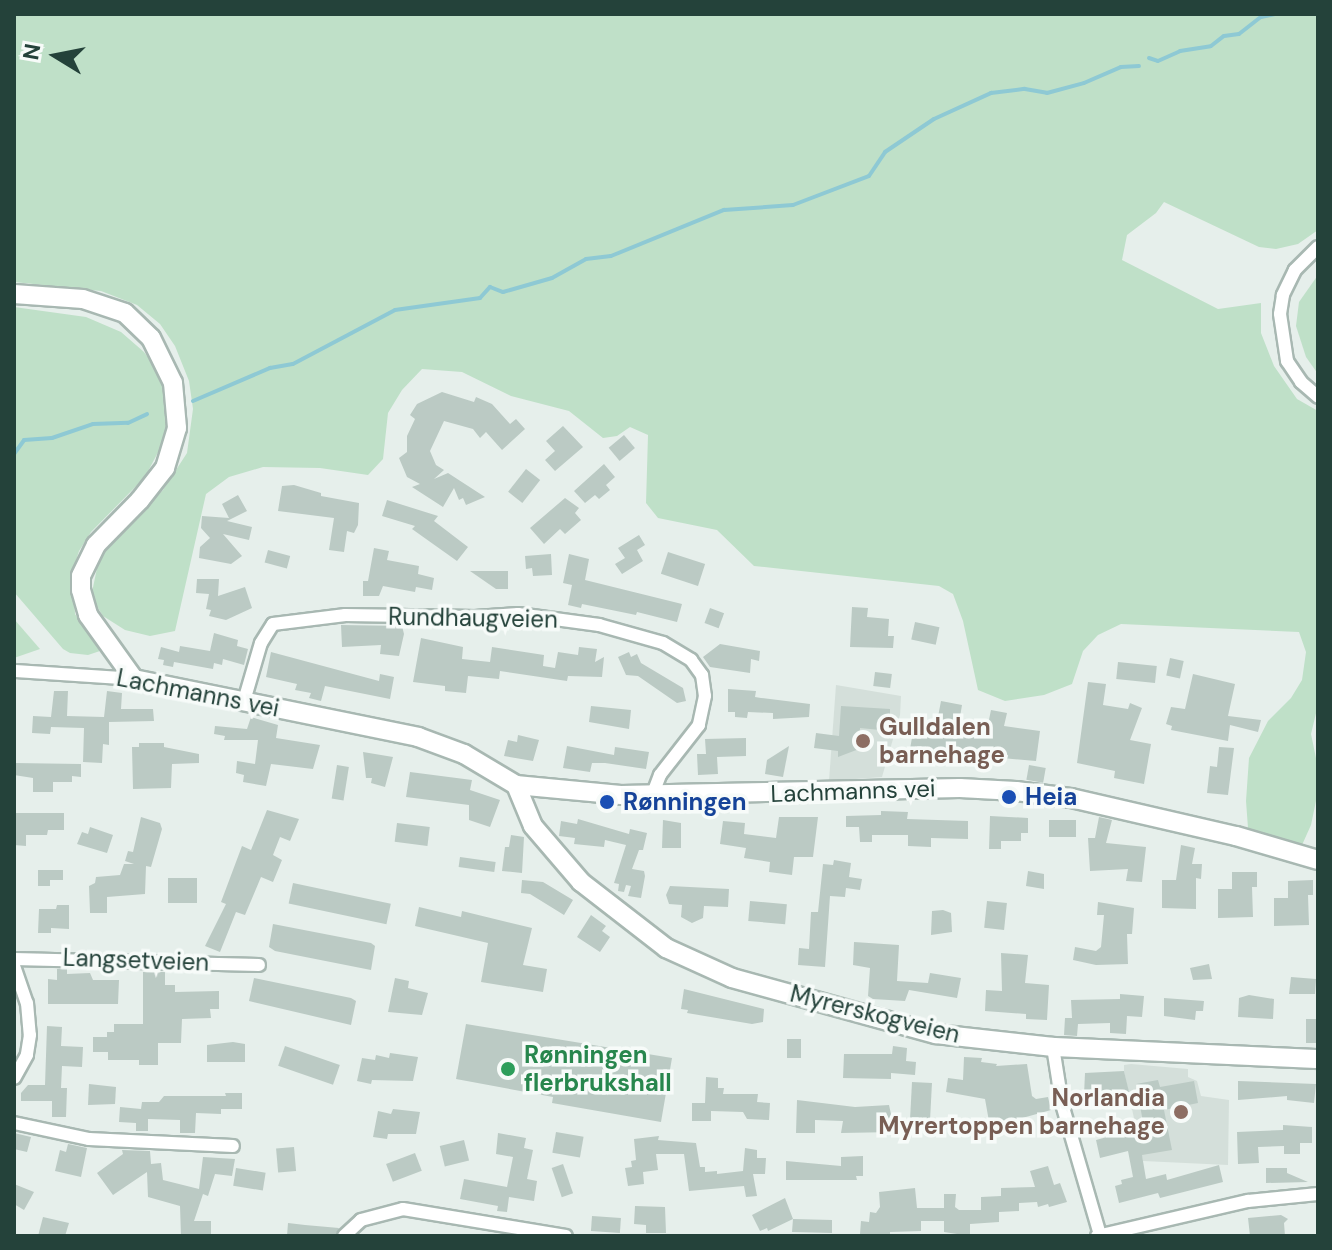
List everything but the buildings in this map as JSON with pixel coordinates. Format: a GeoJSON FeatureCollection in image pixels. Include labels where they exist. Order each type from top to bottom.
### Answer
{"type":"FeatureCollection","features":[{"type":"Feature","properties":{"kind":"street"},"geometry":{"type":"LineString","coordinates":[[1318,247],[1303,260],[1288,283],[1280,326],[1287,361],[1301,382],[1318,397]]}},
{"type":"Feature","properties":{"kind":"street"},"geometry":{"type":"LineString","coordinates":[[14,294],[83,299],[125,313],[157,346],[173,383],[177,428],[165,468],[140,500],[96,545],[81,576],[81,590],[88,615],[134,679]]}},
{"type":"Feature","properties":{"kind":"street","name":"Rundhaugveien"},"geometry":{"type":"LineString","coordinates":[[244,701],[261,643],[273,624],[345,615],[475,617],[518,614],[612,628],[673,648],[691,660],[704,685],[704,707],[699,725],[660,775],[652,796]]}},
{"type":"Feature","properties":{"kind":"street","name":"Lachmanns vei"},"geometry":{"type":"LineString","coordinates":[[14,671],[134,679],[432,741],[474,759],[516,785],[591,794],[652,796],[960,788],[1016,791],[1071,798],[1249,838],[1318,860]]}},
{"type":"Feature","properties":{"kind":"street","name":"Myrerskogveien"},"geometry":{"type":"LineString","coordinates":[[516,785],[533,826],[581,882],[666,948],[698,966],[936,1034],[1053,1047],[1247,1059],[1318,1059]]}},
{"type":"Feature","properties":{"kind":"street","name":"Langsetveien"},"geometry":{"type":"LineString","coordinates":[[14,959],[259,965]]}},
{"type":"Feature","properties":{"kind":"street"},"geometry":{"type":"LineString","coordinates":[[14,966],[29,1011],[30,1035],[27,1055],[14,1078]]}},
{"type":"Feature","properties":{"kind":"street"},"geometry":{"type":"LineString","coordinates":[[1053,1047],[1062,1104],[1098,1236],[1248,1201],[1318,1194]]}},
{"type":"Feature","properties":{"kind":"street"},"geometry":{"type":"LineString","coordinates":[[14,1123],[89,1139],[233,1146]]}},
{"type":"Feature","properties":{"kind":"street"},"geometry":{"type":"LineString","coordinates":[[344,1236],[361,1220],[382,1212],[424,1211],[566,1236]]}},
{"type":"Feature","properties":{"kind":"shaded area","name":"Gulldalen barnehage"},"geometry":{"type":"Polygon","coordinates":[[[836,685],[901,696],[900,715],[882,777],[829,781],[836,685]]]}},
{"type":"Feature","properties":{"kind":"shaded area","name":"Norlandia Myrertoppen barnehage"},"geometry":{"type":"Polygon","coordinates":[[[1124,1065],[1188,1069],[1188,1077],[1197,1081],[1201,1096],[1229,1100],[1228,1165],[1143,1161],[1124,1071],[1124,1065]]]}},
{"type":"Feature","properties":{"kind":"green space"},"geometry":{"type":"Polygon","coordinates":[[[14,14],[1318,14],[1318,230],[1298,244],[1276,249],[1259,247],[1164,202],[1156,213],[1127,235],[1122,260],[1218,309],[1261,303],[1261,333],[1274,366],[1297,399],[1318,411],[1318,705],[1311,734],[1317,763],[1317,796],[1311,825],[1302,845],[1248,828],[1246,801],[1249,758],[1268,721],[1291,698],[1302,680],[1306,652],[1299,632],[1121,624],[1098,635],[1083,651],[1072,684],[1044,695],[1005,701],[978,690],[963,621],[953,594],[939,586],[754,566],[717,530],[658,518],[646,503],[648,435],[630,427],[617,436],[603,438],[569,411],[511,396],[462,372],[422,369],[402,390],[388,413],[383,459],[368,475],[320,468],[263,467],[229,477],[206,494],[175,631],[150,636],[125,630],[103,616],[91,597],[101,549],[163,490],[187,453],[193,409],[189,381],[175,346],[160,324],[137,305],[101,291],[14,282],[14,14]]]}},
{"type":"Feature","properties":{"kind":"green space"},"geometry":{"type":"Polygon","coordinates":[[[1318,275],[1318,374],[1306,357],[1296,326],[1299,302],[1318,275]]]}},
{"type":"Feature","properties":{"kind":"green space"},"geometry":{"type":"Polygon","coordinates":[[[14,307],[86,317],[121,332],[144,352],[164,379],[170,399],[164,441],[145,477],[91,532],[79,551],[73,570],[75,614],[100,651],[88,655],[63,649],[14,592],[14,307]]]}},
{"type":"Feature","properties":{"kind":"green space"},"geometry":{"type":"Polygon","coordinates":[[[14,619],[40,649],[14,658],[14,619]]]}},
{"type":"Feature","properties":{"kind":"waterway"},"geometry":{"type":"LineString","coordinates":[[1149,58],[1158,61],[1180,51],[1211,46],[1224,36],[1239,34],[1261,17],[1275,14]]}},
{"type":"Feature","properties":{"kind":"waterway"},"geometry":{"type":"LineString","coordinates":[[193,401],[270,368],[293,364],[395,310],[480,298],[490,287],[503,292],[552,278],[586,259],[611,256],[724,210],[793,205],[869,176],[885,152],[934,119],[991,93],[1025,89],[1047,93],[1084,83],[1121,67],[1139,66]]}},
{"type":"Feature","properties":{"kind":"waterway"},"geometry":{"type":"LineString","coordinates":[[14,454],[24,440],[52,438],[93,424],[128,423],[147,414]]}},
{"type":"Feature","properties":{"kind":"place","name":"Gulldalen barnehage"},"geometry":{"type":"Point","coordinates":[863,741]}},
{"type":"Feature","properties":{"kind":"place","name":"Heia"},"geometry":{"type":"Point","coordinates":[1009,797]}},
{"type":"Feature","properties":{"kind":"place","name":"Rønningen"},"geometry":{"type":"Point","coordinates":[607,802]}},
{"type":"Feature","properties":{"kind":"place","name":"Rønningen flerbrukshall"},"geometry":{"type":"Point","coordinates":[508,1069]}},
{"type":"Feature","properties":{"kind":"place","name":"Norlandia Myrertoppen barnehage"},"geometry":{"type":"Point","coordinates":[1181,1112]}}]}
